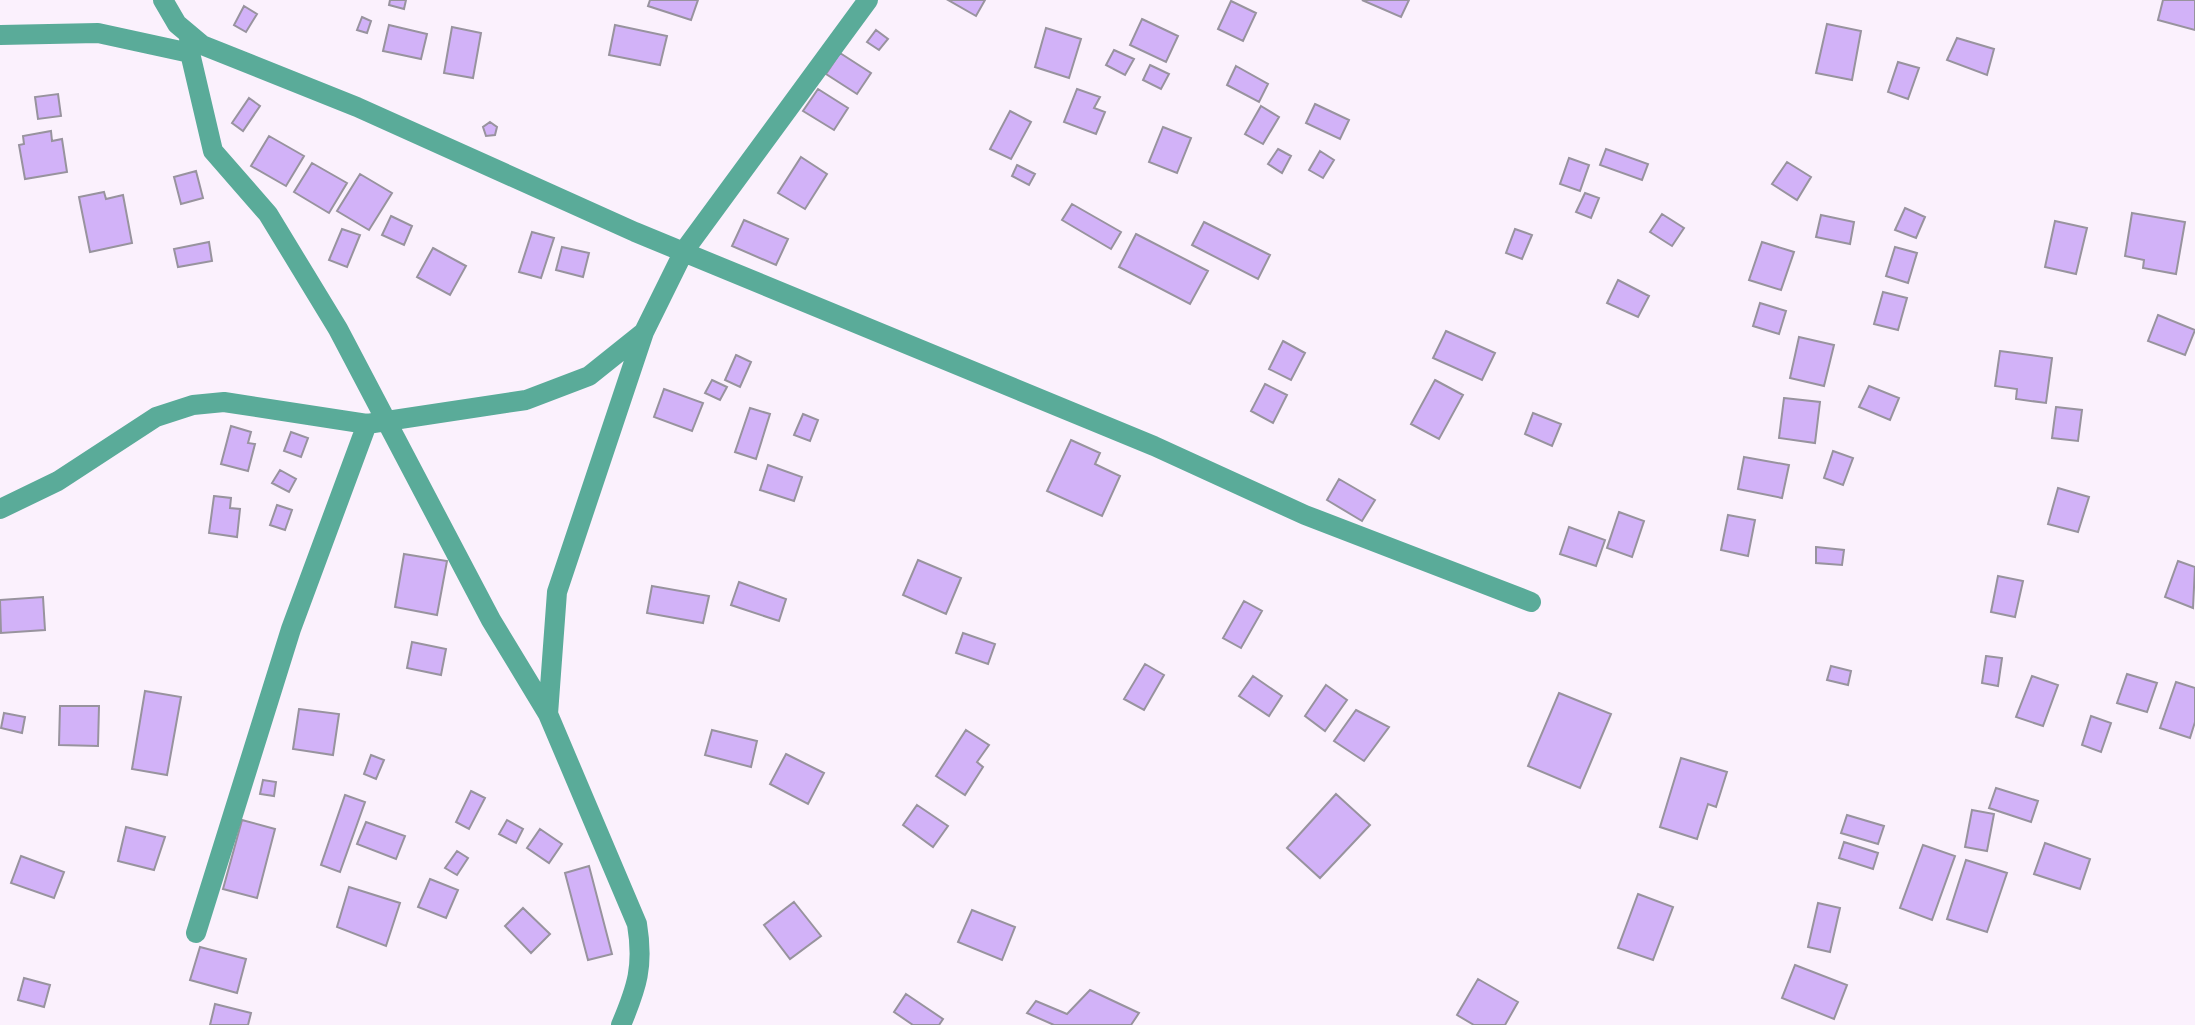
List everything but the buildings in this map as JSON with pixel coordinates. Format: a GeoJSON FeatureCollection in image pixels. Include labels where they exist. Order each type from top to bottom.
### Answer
{"type":"FeatureCollection","features":[{"type":"Feature","properties":{"kind":"street"},"geometry":{"type":"LineString","coordinates":[[163,0],[190,45],[213,151],[268,214],[361,368],[491,620],[548,714],[637,924],[642,951],[639,983],[621,1025]]}},
{"type":"Feature","properties":{"kind":"street"},"geometry":{"type":"LineString","coordinates":[[548,714],[557,592],[644,332],[684,251],[868,0]]}},
{"type":"Feature","properties":{"kind":"street"},"geometry":{"type":"LineString","coordinates":[[0,35],[98,33],[190,45],[357,107],[568,204],[1154,446],[1305,515],[1531,602]]}},
{"type":"Feature","properties":{"kind":"street"},"geometry":{"type":"LineString","coordinates":[[0,509],[58,481],[156,417],[193,405],[224,402],[367,424],[526,400],[560,390],[589,376],[644,332]]}},
{"type":"Feature","properties":{"kind":"street"},"geometry":{"type":"LineString","coordinates":[[196,933],[291,629],[367,424]]}}]}
